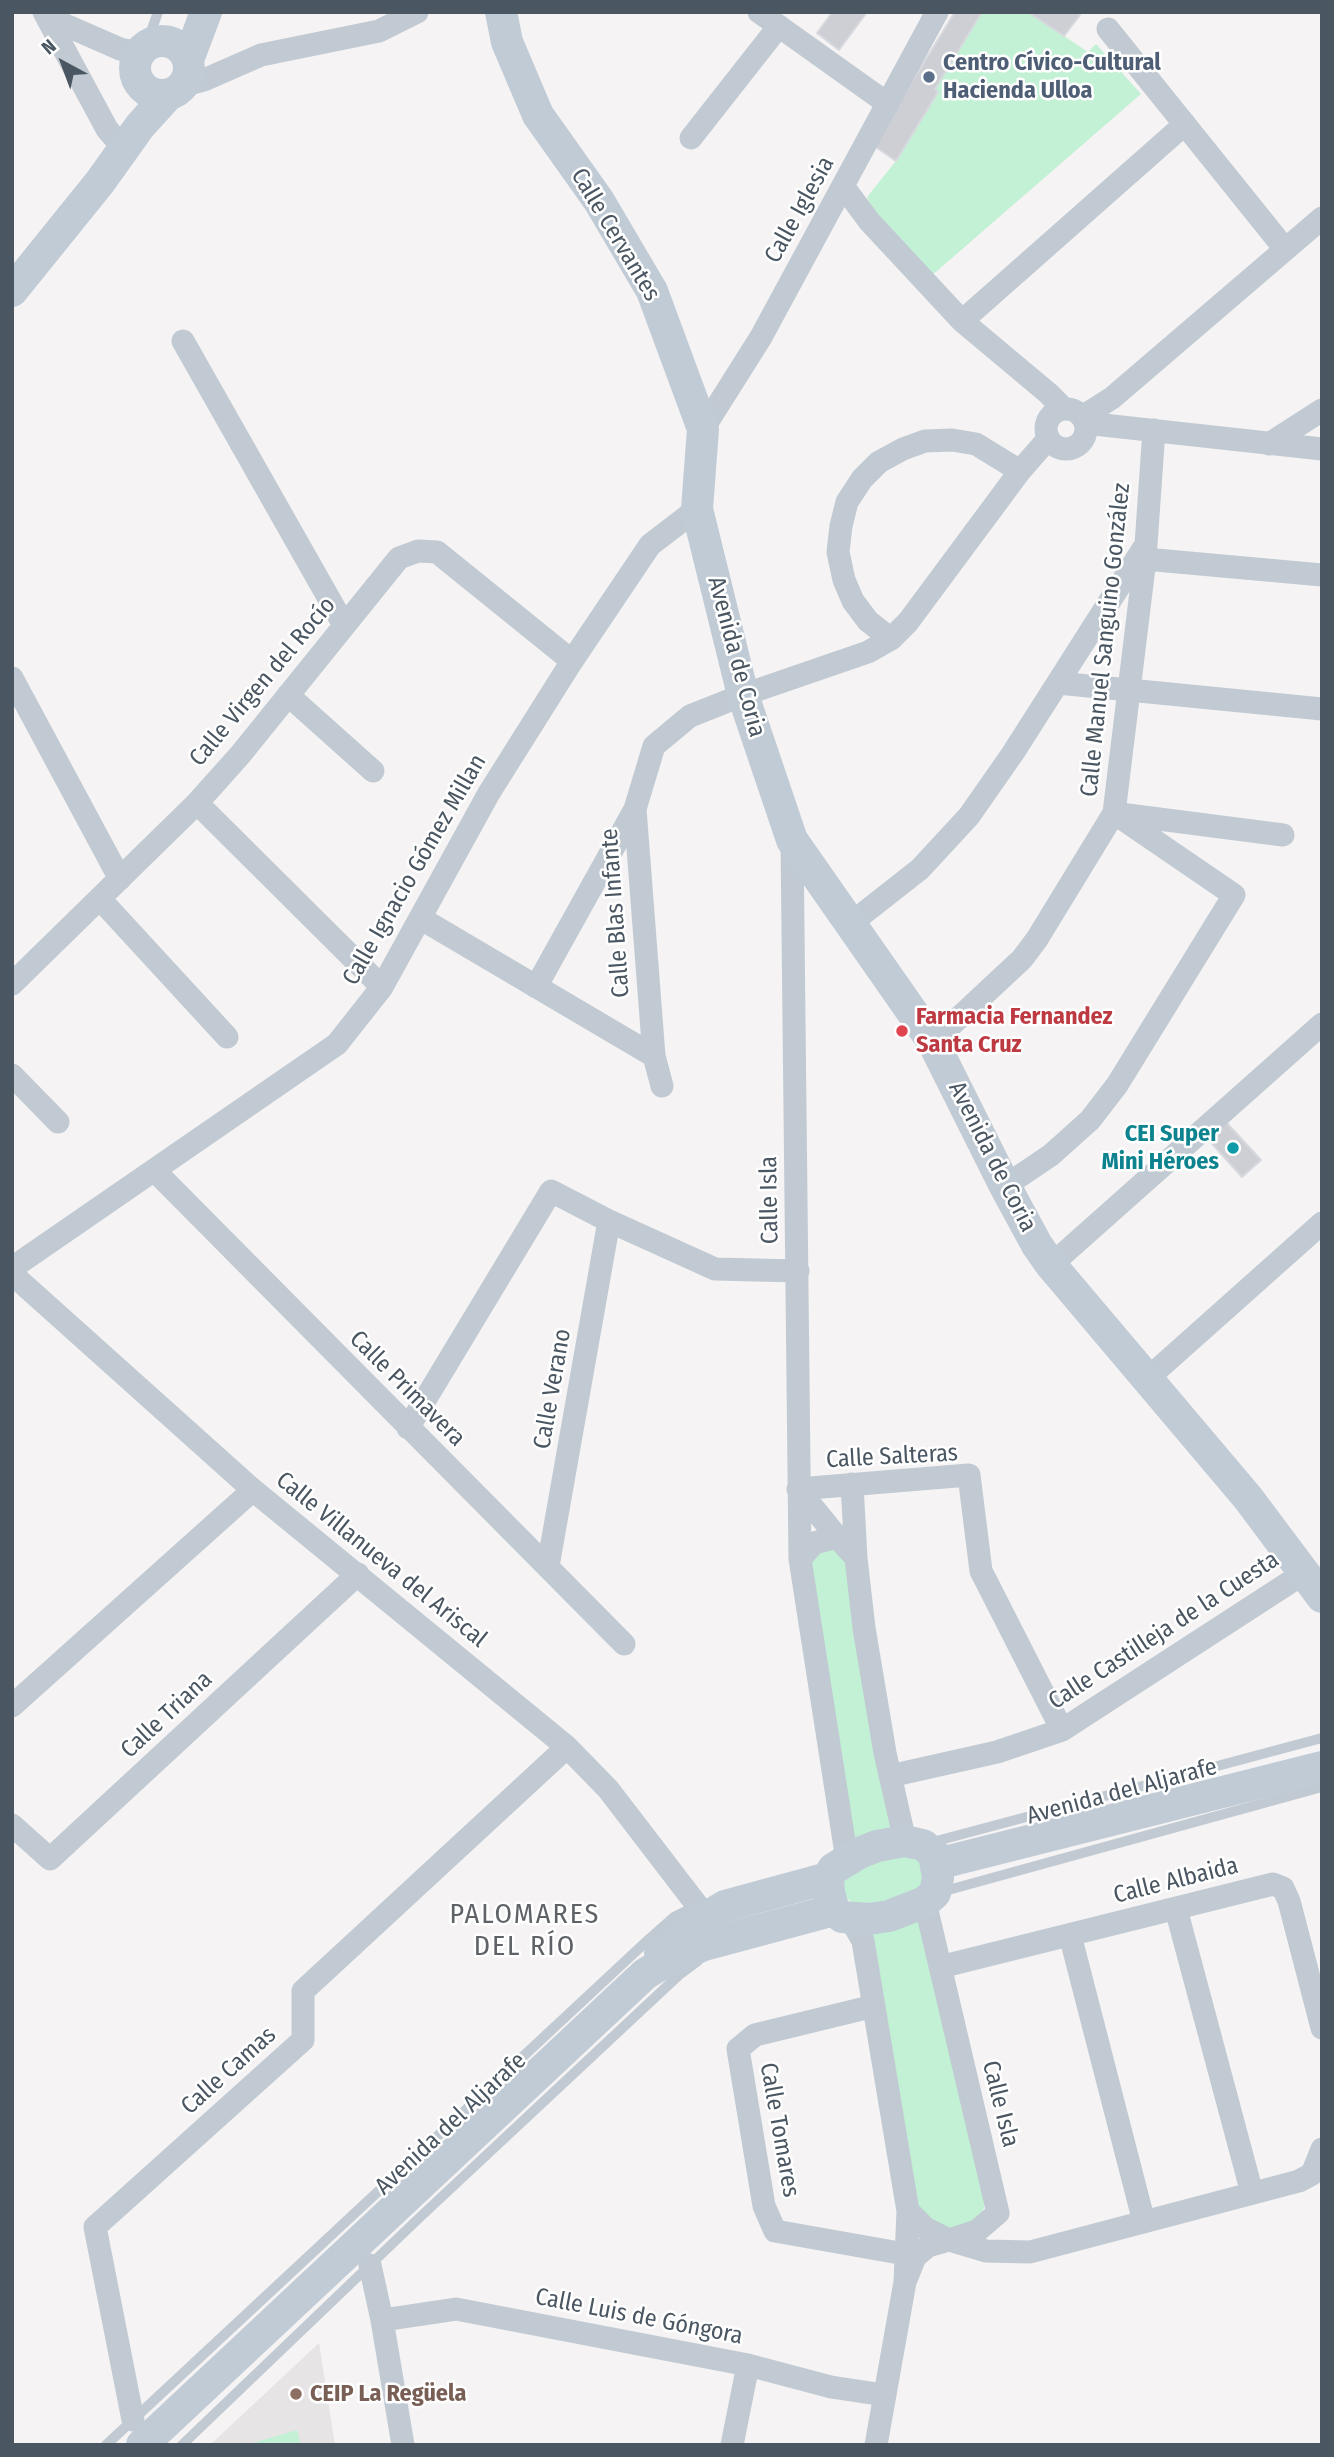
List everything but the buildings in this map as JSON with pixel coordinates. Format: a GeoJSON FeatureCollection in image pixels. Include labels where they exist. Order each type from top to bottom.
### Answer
{"type":"FeatureCollection","features":[{"type":"Feature","properties":{"kind":"main road"},"geometry":{"type":"LineString","coordinates":[[12,291],[132,137],[162,66],[205,12]]}},
{"type":"Feature","properties":{"kind":"main road","name":"Calle Cervantes"},"geometry":{"type":"LineString","coordinates":[[501,12],[507,42],[538,115],[599,201],[652,291],[703,429],[697,509]]}},
{"type":"Feature","properties":{"kind":"main road","name":"Avenida de Coria"},"geometry":{"type":"LineString","coordinates":[[697,509],[743,695],[792,840],[933,1042],[1037,1245],[1248,1499],[1313,1585]]}},
{"type":"Feature","properties":{"kind":"main road","name":"Avenida del Aljarafe"},"geometry":{"type":"LineString","coordinates":[[138,2432],[645,1975],[668,1960],[704,1945],[842,1915],[889,1916],[925,1869],[1322,1767]]}},
{"type":"Feature","properties":{"kind":"main road","name":"Avenida del Aljarafe"},"geometry":{"type":"LineString","coordinates":[[645,1975],[659,1954],[675,1939],[725,1906],[836,1869],[877,1846],[925,1869]]}},
{"type":"Feature","properties":{"kind":"main road"},"geometry":{"type":"LineString","coordinates":[[836,1869],[829,1893],[842,1915]]}},
{"type":"Feature","properties":{"kind":"street"},"geometry":{"type":"LineString","coordinates":[[45,15],[120,49],[204,80],[261,55],[379,31],[417,12]]}},
{"type":"Feature","properties":{"kind":"street"},"geometry":{"type":"LineString","coordinates":[[759,12],[888,104]]}},
{"type":"Feature","properties":{"kind":"street","name":"Calle Iglesia"},"geometry":{"type":"LineString","coordinates":[[703,429],[761,337],[937,12]]}},
{"type":"Feature","properties":{"kind":"street"},"geometry":{"type":"LineString","coordinates":[[45,15],[107,129],[132,137]]}},
{"type":"Feature","properties":{"kind":"street"},"geometry":{"type":"LineString","coordinates":[[691,138],[779,26]]}},
{"type":"Feature","properties":{"kind":"street"},"geometry":{"type":"LineString","coordinates":[[1108,29],[1285,249]]}},
{"type":"Feature","properties":{"kind":"street"},"geometry":{"type":"LineString","coordinates":[[962,321],[1185,124]]}},
{"type":"Feature","properties":{"kind":"street"},"geometry":{"type":"LineString","coordinates":[[843,186],[869,220],[962,321],[1077,416],[1085,437],[1076,447],[1064,449],[1052,444],[1046,433],[1048,420],[1057,411],[1077,416],[1154,430],[1322,449]]}},
{"type":"Feature","properties":{"kind":"street"},"geometry":{"type":"LineString","coordinates":[[1077,416],[1112,398],[1322,218]]}},
{"type":"Feature","properties":{"kind":"street"},"geometry":{"type":"LineString","coordinates":[[183,341],[344,625]]}},
{"type":"Feature","properties":{"kind":"street"},"geometry":{"type":"LineString","coordinates":[[1269,444],[1322,410]]}},
{"type":"Feature","properties":{"kind":"street","name":"Calle Manuel Sanguino González"},"geometry":{"type":"LineString","coordinates":[[933,1042],[1022,959],[1114,813],[1146,552],[1154,430]]}},
{"type":"Feature","properties":{"kind":"street"},"geometry":{"type":"LineString","coordinates":[[1020,471],[976,444],[951,440],[925,442],[903,449],[879,462],[862,479],[847,502],[838,552],[844,580],[853,601],[868,621],[891,639],[923,603],[1020,471],[1048,439]]}},
{"type":"Feature","properties":{"kind":"street","name":"Calle Ignacio Gómez Millan"},"geometry":{"type":"LineString","coordinates":[[12,1268],[337,1044],[382,987],[489,793],[572,661],[650,545],[697,509]]}},
{"type":"Feature","properties":{"kind":"street","name":"Calle Virgen del Rocío"},"geometry":{"type":"LineString","coordinates":[[12,984],[197,803],[240,755],[400,558],[418,551],[437,552],[572,661]]}},
{"type":"Feature","properties":{"kind":"street"},"geometry":{"type":"LineString","coordinates":[[850,925],[920,869],[969,816],[1146,552],[1322,575]]}},
{"type":"Feature","properties":{"kind":"street","name":"Calle Blas Infante"},"geometry":{"type":"LineString","coordinates":[[662,1086],[654,1056],[635,809],[654,746],[690,716],[868,652],[891,639]]}},
{"type":"Feature","properties":{"kind":"street"},"geometry":{"type":"LineString","coordinates":[[12,678],[120,879]]}},
{"type":"Feature","properties":{"kind":"street"},"geometry":{"type":"LineString","coordinates":[[1058,683],[1322,709]]}},
{"type":"Feature","properties":{"kind":"street"},"geometry":{"type":"LineString","coordinates":[[288,695],[373,771]]}},
{"type":"Feature","properties":{"kind":"street"},"geometry":{"type":"LineString","coordinates":[[197,803],[382,987]]}},
{"type":"Feature","properties":{"kind":"street"},"geometry":{"type":"LineString","coordinates":[[536,987],[635,809]]}},
{"type":"Feature","properties":{"kind":"street"},"geometry":{"type":"LineString","coordinates":[[1114,813],[1283,835]]}},
{"type":"Feature","properties":{"kind":"street"},"geometry":{"type":"LineString","coordinates":[[1005,1186],[1051,1155],[1090,1121],[1117,1085],[1234,895],[1114,813]]}},
{"type":"Feature","properties":{"kind":"street","name":"Calle Isla"},"geometry":{"type":"LineString","coordinates":[[792,840],[800,1559],[836,1869]]}},
{"type":"Feature","properties":{"kind":"street"},"geometry":{"type":"LineString","coordinates":[[100,899],[227,1037]]}},
{"type":"Feature","properties":{"kind":"street","name":"Calle Blas Infante"},"geometry":{"type":"LineString","coordinates":[[420,918],[654,1056]]}},
{"type":"Feature","properties":{"kind":"street"},"geometry":{"type":"LineString","coordinates":[[1051,1265],[1322,1024]]}},
{"type":"Feature","properties":{"kind":"street"},"geometry":{"type":"LineString","coordinates":[[12,1075],[58,1122]]}},
{"type":"Feature","properties":{"kind":"street","name":"Calle Primavera"},"geometry":{"type":"LineString","coordinates":[[155,1171],[624,1644]]}},
{"type":"Feature","properties":{"kind":"street"},"geometry":{"type":"LineString","coordinates":[[408,1428],[551,1191],[609,1221],[715,1269],[798,1271]]}},
{"type":"Feature","properties":{"kind":"street","name":"Calle Verano"},"geometry":{"type":"LineString","coordinates":[[548,1566],[609,1221]]}},
{"type":"Feature","properties":{"kind":"street"},"geometry":{"type":"LineString","coordinates":[[1147,1380],[1322,1223]]}},
{"type":"Feature","properties":{"kind":"street","name":"Calle Villanueva del Ariscal"},"geometry":{"type":"LineString","coordinates":[[12,1274],[253,1490],[567,1747],[608,1789],[697,1905]]}},
{"type":"Feature","properties":{"kind":"street","name":"Calle Salteras"},"geometry":{"type":"LineString","coordinates":[[798,1489],[969,1475],[981,1571],[1062,1730]]}},
{"type":"Feature","properties":{"kind":"street","name":"Calle Isla"},"geometry":{"type":"LineString","coordinates":[[852,1485],[856,1558],[864,1628],[890,1776],[925,1869],[940,1967],[998,2213],[1008,2235],[1030,2252]]}},
{"type":"Feature","properties":{"kind":"street"},"geometry":{"type":"LineString","coordinates":[[798,1489],[856,1558]]}},
{"type":"Feature","properties":{"kind":"street"},"geometry":{"type":"LineString","coordinates":[[12,1706],[253,1490]]}},
{"type":"Feature","properties":{"kind":"street"},"geometry":{"type":"LineString","coordinates":[[800,1559],[814,1543],[837,1537]]}},
{"type":"Feature","properties":{"kind":"street","name":"Calle Triana"},"geometry":{"type":"LineString","coordinates":[[12,1825],[50,1859],[358,1574]]}},
{"type":"Feature","properties":{"kind":"street","name":"Calle Castilleja de la Cuesta"},"geometry":{"type":"LineString","coordinates":[[890,1776],[997,1752],[1062,1730],[1313,1585]]}},
{"type":"Feature","properties":{"kind":"street","name":"Calle Camas"},"geometry":{"type":"LineString","coordinates":[[138,2432],[95,2227],[303,2040],[303,1991],[567,1747]]}},
{"type":"Feature","properties":{"kind":"street","name":"Calle Albaida"},"geometry":{"type":"LineString","coordinates":[[940,1967],[1273,1884],[1283,1888],[1289,1901],[1319,2005],[1322,2028]]}},
{"type":"Feature","properties":{"kind":"street"},"geometry":{"type":"LineString","coordinates":[[1176,1909],[1252,2193]]}},
{"type":"Feature","properties":{"kind":"street"},"geometry":{"type":"LineString","coordinates":[[842,1915],[863,1941],[908,2211],[905,2282],[876,2445]]}},
{"type":"Feature","properties":{"kind":"street"},"geometry":{"type":"LineString","coordinates":[[1070,1935],[1143,2222]]}},
{"type":"Feature","properties":{"kind":"street","name":"Calle Tomares"},"geometry":{"type":"LineString","coordinates":[[874,2006],[755,2035],[738,2049],[764,2206],[775,2231],[905,2254]]}},
{"type":"Feature","properties":{"kind":"street"},"geometry":{"type":"LineString","coordinates":[[908,2211],[925,2228],[949,2240],[986,2251],[1030,2252],[1299,2181],[1312,2174],[1322,2149]]}},
{"type":"Feature","properties":{"kind":"street"},"geometry":{"type":"LineString","coordinates":[[905,2282],[915,2257],[928,2246],[978,2231],[998,2213]]}},
{"type":"Feature","properties":{"kind":"street"},"geometry":{"type":"LineString","coordinates":[[370,2265],[403,2445]]}},
{"type":"Feature","properties":{"kind":"street","name":"Calle Luis de Góngora"},"geometry":{"type":"LineString","coordinates":[[382,2320],[456,2309],[748,2365],[831,2387],[884,2395]]}},
{"type":"Feature","properties":{"kind":"street"},"geometry":{"type":"LineString","coordinates":[[732,2445],[748,2365]]}},
{"type":"Feature","properties":{"kind":"lane"},"geometry":{"type":"LineString","coordinates":[[158,12],[162,66]]}},
{"type":"Feature","properties":{"kind":"lane","name":"Avenida del Aljarafe"},"geometry":{"type":"LineString","coordinates":[[925,1869],[1322,1738]]}},
{"type":"Feature","properties":{"kind":"lane","name":"Avenida del Aljarafe"},"geometry":{"type":"LineString","coordinates":[[925,1869],[1322,1787]]}},
{"type":"Feature","properties":{"kind":"lane","name":"Avenida del Aljarafe"},"geometry":{"type":"LineString","coordinates":[[106,2445],[138,2432],[674,1917],[697,1905],[836,1869]]}},
{"type":"Feature","properties":{"kind":"lane","name":"Avenida del Aljarafe"},"geometry":{"type":"LineString","coordinates":[[182,2445],[370,2265],[659,1994],[698,1961],[718,1952],[842,1915]]}},
{"type":"Feature","properties":{"kind":"shaded area","name":"CEIP La Regüela"},"geometry":{"type":"Polygon","coordinates":[[[319,2343],[335,2445],[210,2445],[319,2343]]]}},
{"type":"Feature","properties":{"kind":"green space"},"geometry":{"type":"Polygon","coordinates":[[[982,12],[1028,12],[1088,52],[1096,44],[1141,94],[930,277],[871,207],[867,197],[896,161],[938,92],[935,89],[982,12]]]}},
{"type":"Feature","properties":{"kind":"green space"},"geometry":{"type":"Polygon","coordinates":[[[830,1545],[844,1556],[896,1829],[855,1847],[809,1565],[815,1554],[830,1545]]]}},
{"type":"Feature","properties":{"kind":"green space"},"geometry":{"type":"Polygon","coordinates":[[[895,1853],[922,1861],[925,1883],[915,1894],[877,1908],[851,1902],[845,1896],[843,1881],[846,1874],[895,1853]]]}},
{"type":"Feature","properties":{"kind":"green space"},"geometry":{"type":"Polygon","coordinates":[[[919,1919],[985,2200],[978,2219],[955,2230],[927,2218],[919,2211],[870,1932],[919,1919]]]}},
{"type":"Feature","properties":{"kind":"green space"},"geometry":{"type":"Polygon","coordinates":[[[297,2430],[301,2445],[246,2445],[297,2430]]]}},
{"type":"Feature","properties":{"kind":"place","name":"Centro Cívico-Cultural Hacienda Ulloa"},"geometry":{"type":"Point","coordinates":[929,77]}},
{"type":"Feature","properties":{"kind":"place","name":"Farmacia Fernandez Santa Cruz"},"geometry":{"type":"Point","coordinates":[902,1031]}},
{"type":"Feature","properties":{"kind":"place","name":"CEI Super Mini Héroes"},"geometry":{"type":"Point","coordinates":[1233,1148]}},
{"type":"Feature","properties":{"kind":"place","name":"CEIP La Regüela"},"geometry":{"type":"Point","coordinates":[296,2394]}},
{"type":"Feature","properties":{"kind":"district","name":"PALOMARES DEL RÍO"},"geometry":{"type":"Point","coordinates":[525,1931]}}]}
